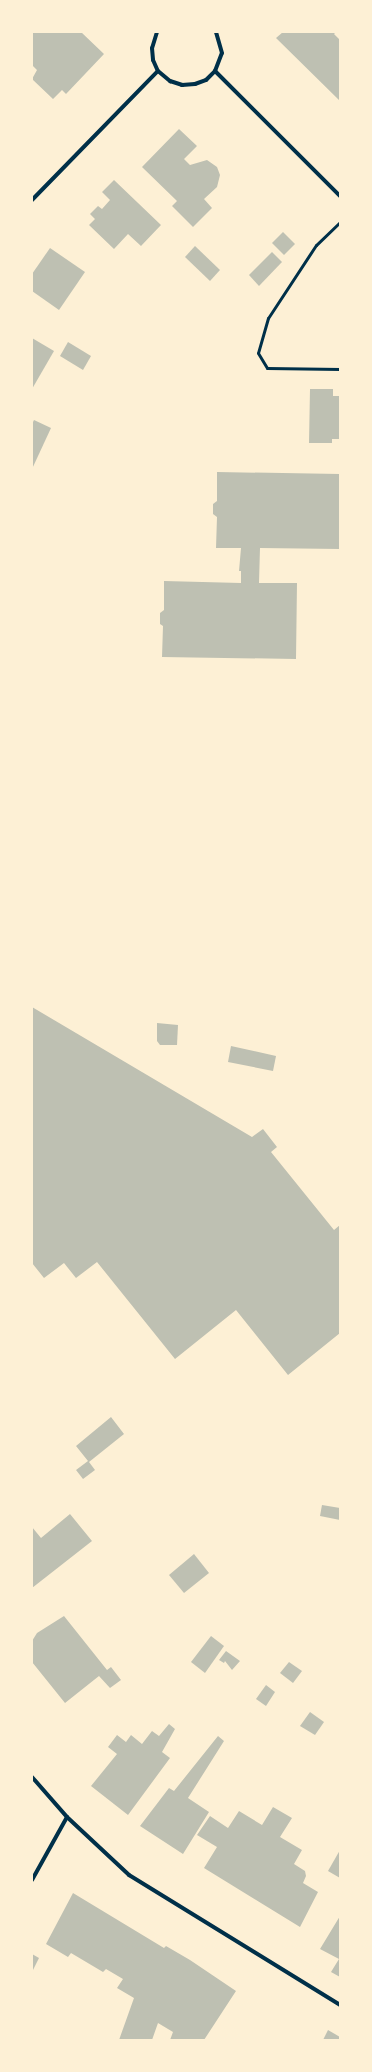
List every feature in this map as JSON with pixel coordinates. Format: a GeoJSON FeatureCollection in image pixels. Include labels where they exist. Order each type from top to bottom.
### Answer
{"type":"FeatureCollection","features":[{"type":"Feature","properties":{"kind":"street"},"geometry":{"type":"LineString","coordinates":[[157,32],[152,48],[153,60],[158,71],[170,81],[182,85],[195,84],[206,80],[215,71],[222,52],[216,32]]}},
{"type":"Feature","properties":{"kind":"street"},"geometry":{"type":"LineString","coordinates":[[32,200],[158,71]]}},
{"type":"Feature","properties":{"kind":"street"},"geometry":{"type":"LineString","coordinates":[[215,71],[340,196]]}},
{"type":"Feature","properties":{"kind":"street"},"geometry":{"type":"LineString","coordinates":[[32,1777],[67,1817],[129,1876],[340,2005]]}},
{"type":"Feature","properties":{"kind":"street"},"geometry":{"type":"LineString","coordinates":[[32,1880],[67,1817]]}},
{"type":"Feature","properties":{"kind":"lane"},"geometry":{"type":"LineString","coordinates":[[340,222],[316,245],[268,318],[258,353],[267,368],[340,369]]}},
{"type":"Feature","properties":{"kind":"building"},"geometry":{"type":"Polygon","coordinates":[[[32,32],[81,32],[104,54],[66,94],[62,90],[53,99],[32,79],[37,70],[32,65],[32,32]]]}},
{"type":"Feature","properties":{"kind":"building"},"geometry":{"type":"Polygon","coordinates":[[[283,32],[336,32],[334,34],[340,40],[340,101],[276,38],[283,32]]]}},
{"type":"Feature","properties":{"kind":"building"},"geometry":{"type":"Polygon","coordinates":[[[179,129],[197,146],[184,159],[190,165],[207,160],[217,167],[220,175],[217,187],[204,199],[212,208],[193,227],[172,206],[177,201],[142,167],[179,129]]]}},
{"type":"Feature","properties":{"kind":"building"},"geometry":{"type":"Polygon","coordinates":[[[114,180],[161,225],[141,246],[128,234],[114,249],[89,225],[95,219],[90,214],[98,206],[102,209],[110,200],[102,192],[114,180]]]}},
{"type":"Feature","properties":{"kind":"building"},"geometry":{"type":"Polygon","coordinates":[[[283,232],[295,244],[284,255],[272,243],[283,232]]]}},
{"type":"Feature","properties":{"kind":"building"},"geometry":{"type":"Polygon","coordinates":[[[195,246],[220,270],[210,281],[185,257],[195,246]]]}},
{"type":"Feature","properties":{"kind":"building"},"geometry":{"type":"Polygon","coordinates":[[[50,248],[85,272],[59,310],[32,291],[32,274],[50,248]]]}},
{"type":"Feature","properties":{"kind":"building"},"geometry":{"type":"Polygon","coordinates":[[[272,252],[282,262],[259,286],[249,275],[272,252]]]}},
{"type":"Feature","properties":{"kind":"building"},"geometry":{"type":"Polygon","coordinates":[[[32,338],[54,351],[32,389],[32,338]]]}},
{"type":"Feature","properties":{"kind":"building"},"geometry":{"type":"Polygon","coordinates":[[[68,342],[91,356],[83,370],[60,356],[68,342]]]}},
{"type":"Feature","properties":{"kind":"building"},"geometry":{"type":"Polygon","coordinates":[[[310,389],[333,389],[333,396],[340,396],[340,439],[332,439],[332,443],[309,443],[310,389]]]}},
{"type":"Feature","properties":{"kind":"building"},"geometry":{"type":"Polygon","coordinates":[[[34,420],[51,428],[32,469],[32,424],[34,420]]]}},
{"type":"Feature","properties":{"kind":"building"},"geometry":{"type":"Polygon","coordinates":[[[217,472],[340,474],[340,549],[260,548],[259,583],[297,583],[296,659],[162,657],[163,626],[160,624],[160,613],[164,610],[164,581],[241,583],[241,571],[239,571],[241,548],[216,548],[217,517],[213,514],[213,504],[217,501],[217,472]]]}},
{"type":"Feature","properties":{"kind":"building"},"geometry":{"type":"Polygon","coordinates":[[[32,1007],[252,1137],[263,1129],[277,1147],[271,1152],[334,1230],[340,1225],[340,1333],[288,1375],[236,1310],[175,1359],[97,1262],[76,1278],[64,1263],[44,1278],[32,1263],[32,1007]]]}},
{"type":"Feature","properties":{"kind":"building"},"geometry":{"type":"Polygon","coordinates":[[[157,1023],[178,1025],[177,1045],[160,1045],[157,1041],[157,1023]]]}},
{"type":"Feature","properties":{"kind":"building"},"geometry":{"type":"Polygon","coordinates":[[[231,1046],[276,1056],[273,1071],[228,1062],[231,1046]]]}},
{"type":"Feature","properties":{"kind":"building"},"geometry":{"type":"Polygon","coordinates":[[[111,1417],[124,1434],[89,1462],[95,1470],[83,1479],[76,1470],[88,1461],[76,1446],[111,1417]]]}},
{"type":"Feature","properties":{"kind":"building"},"geometry":{"type":"Polygon","coordinates":[[[322,1505],[340,1508],[340,1520],[320,1516],[322,1505]]]}},
{"type":"Feature","properties":{"kind":"building"},"geometry":{"type":"Polygon","coordinates":[[[70,1514],[92,1541],[32,1588],[32,1527],[41,1538],[70,1514]]]}},
{"type":"Feature","properties":{"kind":"building"},"geometry":{"type":"Polygon","coordinates":[[[194,1554],[209,1573],[184,1593],[169,1575],[194,1554]]]}},
{"type":"Feature","properties":{"kind":"building"},"geometry":{"type":"Polygon","coordinates":[[[64,1616],[107,1670],[111,1667],[121,1680],[110,1688],[99,1676],[65,1703],[32,1662],[32,1641],[37,1633],[64,1616]]]}},
{"type":"Feature","properties":{"kind":"building"},"geometry":{"type":"Polygon","coordinates":[[[211,1636],[224,1646],[205,1673],[191,1662],[211,1636]]]}},
{"type":"Feature","properties":{"kind":"building"},"geometry":{"type":"Polygon","coordinates":[[[226,1651],[240,1661],[232,1670],[225,1661],[224,1663],[219,1660],[226,1651]]]}},
{"type":"Feature","properties":{"kind":"building"},"geometry":{"type":"Polygon","coordinates":[[[289,1662],[302,1671],[293,1683],[280,1673],[289,1662]]]}},
{"type":"Feature","properties":{"kind":"building"},"geometry":{"type":"Polygon","coordinates":[[[266,1685],[275,1692],[266,1706],[256,1699],[266,1685]]]}},
{"type":"Feature","properties":{"kind":"building"},"geometry":{"type":"Polygon","coordinates":[[[310,1712],[324,1722],[315,1735],[300,1726],[310,1712]]]}},
{"type":"Feature","properties":{"kind":"building"},"geometry":{"type":"Polygon","coordinates":[[[169,1724],[175,1729],[162,1752],[170,1758],[128,1815],[91,1786],[117,1754],[108,1747],[117,1735],[126,1742],[131,1735],[142,1744],[152,1731],[159,1736],[169,1724]]]}},
{"type":"Feature","properties":{"kind":"building"},"geometry":{"type":"Polygon","coordinates":[[[218,1736],[224,1741],[188,1798],[209,1812],[183,1854],[140,1826],[169,1788],[174,1791],[218,1736]]]}},
{"type":"Feature","properties":{"kind":"building"},"geometry":{"type":"Polygon","coordinates":[[[273,1807],[292,1818],[280,1837],[302,1850],[294,1864],[305,1871],[306,1876],[303,1883],[318,1892],[300,1927],[204,1868],[217,1847],[197,1835],[210,1816],[228,1828],[239,1811],[262,1825],[273,1807]]]}},
{"type":"Feature","properties":{"kind":"building"},"geometry":{"type":"Polygon","coordinates":[[[340,1850],[340,1878],[328,1871],[340,1850]]]}},
{"type":"Feature","properties":{"kind":"building"},"geometry":{"type":"Polygon","coordinates":[[[73,1893],[164,1948],[166,1946],[190,1960],[236,1991],[204,2040],[170,2040],[173,2032],[158,2023],[152,2040],[119,2040],[134,1998],[117,1988],[123,1979],[106,1969],[103,1972],[71,1953],[68,1957],[46,1944],[73,1893]]]}},
{"type":"Feature","properties":{"kind":"building"},"geometry":{"type":"Polygon","coordinates":[[[340,1916],[340,1977],[331,1972],[339,1959],[320,1949],[340,1916]]]}},
{"type":"Feature","properties":{"kind":"building"},"geometry":{"type":"Polygon","coordinates":[[[32,1954],[39,1958],[32,1972],[32,1954]]]}},
{"type":"Feature","properties":{"kind":"building"},"geometry":{"type":"Polygon","coordinates":[[[328,2030],[340,2037],[340,2040],[323,2040],[328,2030]]]}}]}
